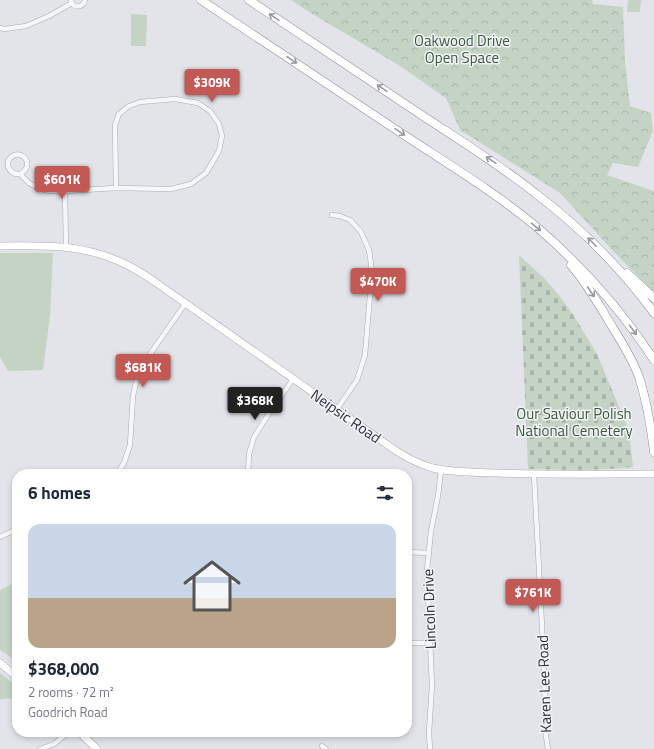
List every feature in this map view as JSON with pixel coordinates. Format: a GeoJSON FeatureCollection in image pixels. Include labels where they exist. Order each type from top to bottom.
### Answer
{"type":"FeatureCollection","features":[{"type":"Feature","properties":{"kind":"highway"},"geometry":{"type":"LineString","coordinates":[[201,0],[497,197],[538,228],[594,282],[634,330],[654,360]]}},
{"type":"Feature","properties":{"kind":"highway"},"geometry":{"type":"LineString","coordinates":[[249,0],[511,174],[562,214],[606,256],[654,298]]}},
{"type":"Feature","properties":{"kind":"highway"},"geometry":{"type":"LineString","coordinates":[[561,249],[565,258],[582,278],[600,305],[636,369],[647,406],[654,452]]}},
{"type":"Feature","properties":{"kind":"highway"},"geometry":{"type":"LineString","coordinates":[[606,256],[630,283],[654,314]]}},
{"type":"Feature","properties":{"kind":"street"},"geometry":{"type":"LineString","coordinates":[[0,28],[4,29],[26,26],[49,16],[71,1],[74,6],[79,6],[83,5],[85,0]]}},
{"type":"Feature","properties":{"kind":"street"},"geometry":{"type":"LineString","coordinates":[[20,174],[24,172],[28,164],[25,158],[16,155],[8,161],[8,168],[10,171],[13,174],[20,174],[29,183],[38,188],[49,191],[116,188],[172,189],[191,184],[206,173],[219,151],[222,136],[219,124],[210,111],[198,104],[175,99],[140,102],[129,106],[119,114],[115,125],[116,188]]}},
{"type":"Feature","properties":{"kind":"street"},"geometry":{"type":"LineString","coordinates":[[65,191],[66,247]]}},
{"type":"Feature","properties":{"kind":"street"},"geometry":{"type":"LineString","coordinates":[[332,215],[350,220],[361,232],[369,250],[372,271],[365,355],[357,380],[337,409]]}},
{"type":"Feature","properties":{"kind":"street","name":"Neipsic Road"},"geometry":{"type":"LineString","coordinates":[[0,246],[43,246],[80,249],[100,254],[138,270],[185,304],[417,463],[441,470],[565,475],[654,474]]}},
{"type":"Feature","properties":{"kind":"street"},"geometry":{"type":"LineString","coordinates":[[120,469],[124,463],[130,445],[133,396],[137,378],[148,357],[185,304]]}},
{"type":"Feature","properties":{"kind":"street"},"geometry":{"type":"LineString","coordinates":[[248,469],[249,454],[254,437],[292,378]]}},
{"type":"Feature","properties":{"kind":"street","name":"Lincoln Drive"},"geometry":{"type":"LineString","coordinates":[[430,749],[429,733],[432,685],[427,570],[431,531],[438,496],[441,470]]}},
{"type":"Feature","properties":{"kind":"street","name":"Karen Lee Road"},"geometry":{"type":"LineString","coordinates":[[534,474],[546,736],[548,749]]}},
{"type":"Feature","properties":{"kind":"street"},"geometry":{"type":"LineString","coordinates":[[0,536],[12,531]]}},
{"type":"Feature","properties":{"kind":"street"},"geometry":{"type":"LineString","coordinates":[[412,552],[429,554]]}},
{"type":"Feature","properties":{"kind":"street"},"geometry":{"type":"LineString","coordinates":[[412,643],[430,644]]}},
{"type":"Feature","properties":{"kind":"street"},"geometry":{"type":"LineString","coordinates":[[0,663],[12,673]]}},
{"type":"Feature","properties":{"kind":"street"},"geometry":{"type":"LineString","coordinates":[[40,749],[54,744],[63,737]]}},
{"type":"Feature","properties":{"kind":"street"},"geometry":{"type":"LineString","coordinates":[[84,737],[97,749]]}},
{"type":"Feature","properties":{"kind":"green space","name":"Oakwood Drive Open Space"},"geometry":{"type":"Polygon","coordinates":[[[291,0],[592,0],[593,4],[623,7],[625,61],[630,106],[651,113],[653,131],[638,167],[613,163],[607,175],[654,191],[654,292],[615,253],[560,193],[460,130],[446,98],[400,66],[291,0]]]}},
{"type":"Feature","properties":{"kind":"green space"},"geometry":{"type":"Polygon","coordinates":[[[628,0],[641,0],[640,12],[627,12],[628,0]]]}},
{"type":"Feature","properties":{"kind":"green space"},"geometry":{"type":"Polygon","coordinates":[[[131,14],[147,15],[146,46],[131,46],[131,14]]]}},
{"type":"Feature","properties":{"kind":"green space"},"geometry":{"type":"Polygon","coordinates":[[[0,253],[53,253],[50,316],[43,370],[8,371],[0,357],[0,253]]]}},
{"type":"Feature","properties":{"kind":"green space","name":"Our Saviour Polish National Cemetery"},"geometry":{"type":"Polygon","coordinates":[[[519,255],[545,279],[558,294],[572,313],[597,354],[629,431],[633,467],[594,470],[528,469],[519,255]]]}},
{"type":"Feature","properties":{"kind":"green space"},"geometry":{"type":"Polygon","coordinates":[[[12,584],[12,658],[0,650],[0,590],[12,584]]]}},
{"type":"Feature","properties":{"kind":"green space"},"geometry":{"type":"Polygon","coordinates":[[[0,673],[12,682],[12,699],[0,700],[0,673]]]}},
{"type":"Feature","properties":{"kind":"green space"},"geometry":{"type":"Polygon","coordinates":[[[0,676],[12,687],[12,694],[0,694],[0,676]]]}}]}
